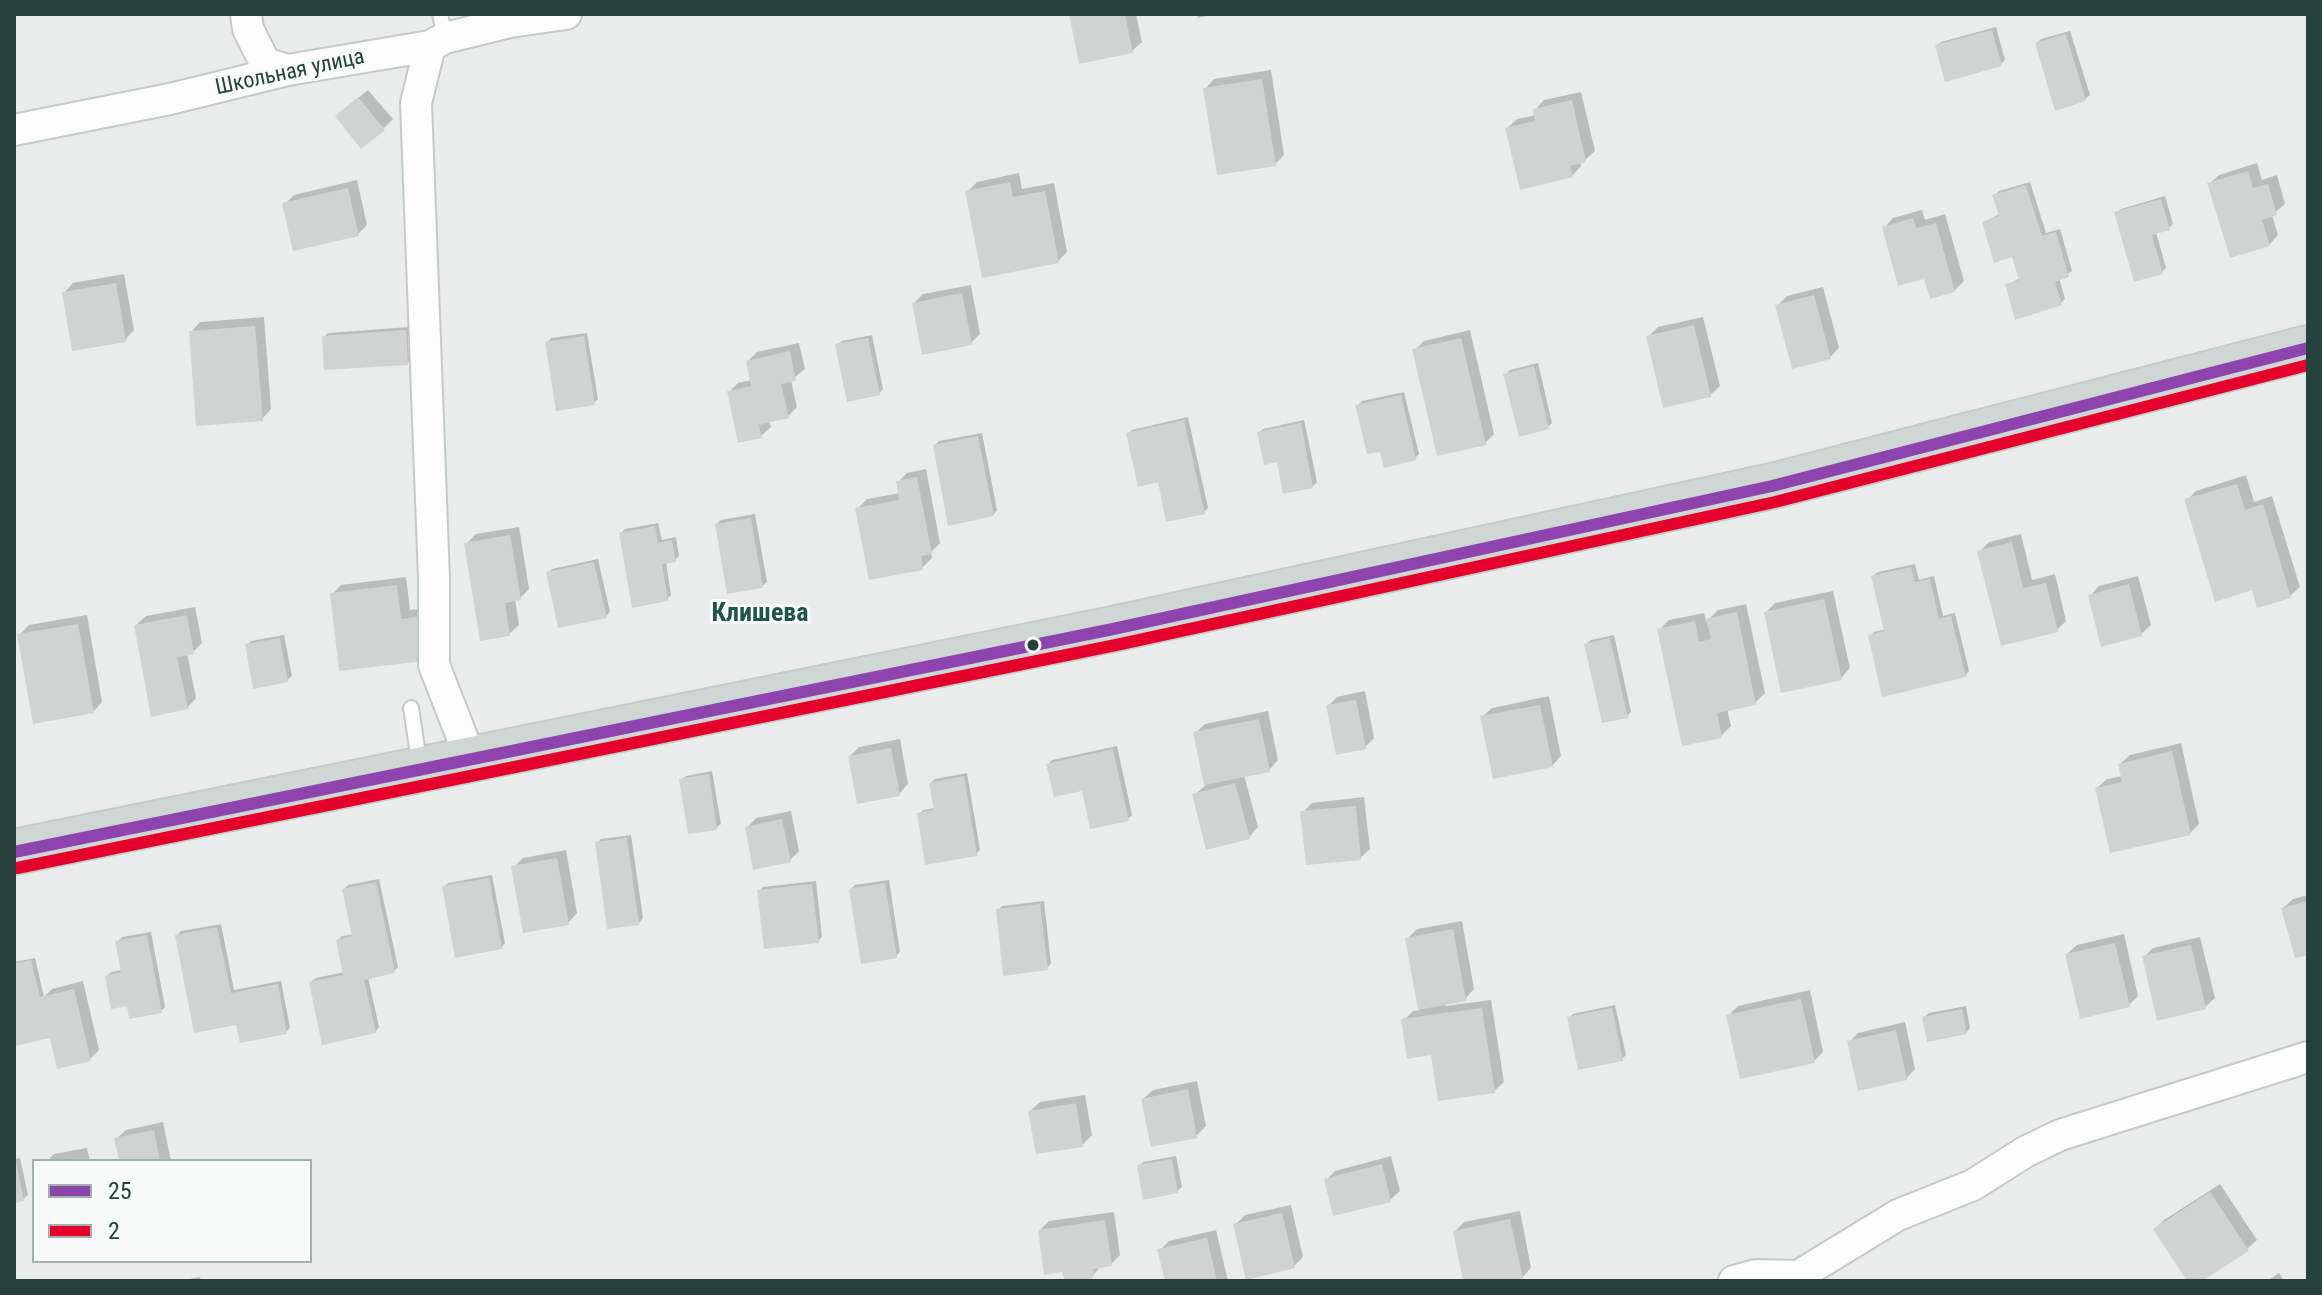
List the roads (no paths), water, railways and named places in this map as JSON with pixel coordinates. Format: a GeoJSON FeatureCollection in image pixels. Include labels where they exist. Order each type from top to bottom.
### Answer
{"type":"FeatureCollection","features":[{"type":"Feature","properties":{"kind":"main road"},"geometry":{"type":"LineString","coordinates":[[14,852],[1113,629],[1772,486],[2308,348]]}},
{"type":"Feature","properties":{"kind":"street"},"geometry":{"type":"LineString","coordinates":[[246,14],[248,29],[265,63],[288,70]]}},
{"type":"Feature","properties":{"kind":"street","name":"Школьная улица"},"geometry":{"type":"LineString","coordinates":[[14,130],[170,99],[439,33],[566,14]]}},
{"type":"Feature","properties":{"kind":"street"},"geometry":{"type":"LineString","coordinates":[[439,33],[416,103],[434,579],[434,665],[471,760]]}},
{"type":"Feature","properties":{"kind":"street"},"geometry":{"type":"LineString","coordinates":[[1734,1281],[1756,1275],[1800,1278],[1898,1215],[1973,1185],[2025,1152],[2060,1135],[2308,1057]]}},
{"type":"Feature","properties":{"kind":"lane"},"geometry":{"type":"LineString","coordinates":[[411,708],[421,770]]}},
{"type":"Feature","properties":{"kind":"district","name":"Клишева"},"geometry":{"type":"Point","coordinates":[760,614]}}]}
